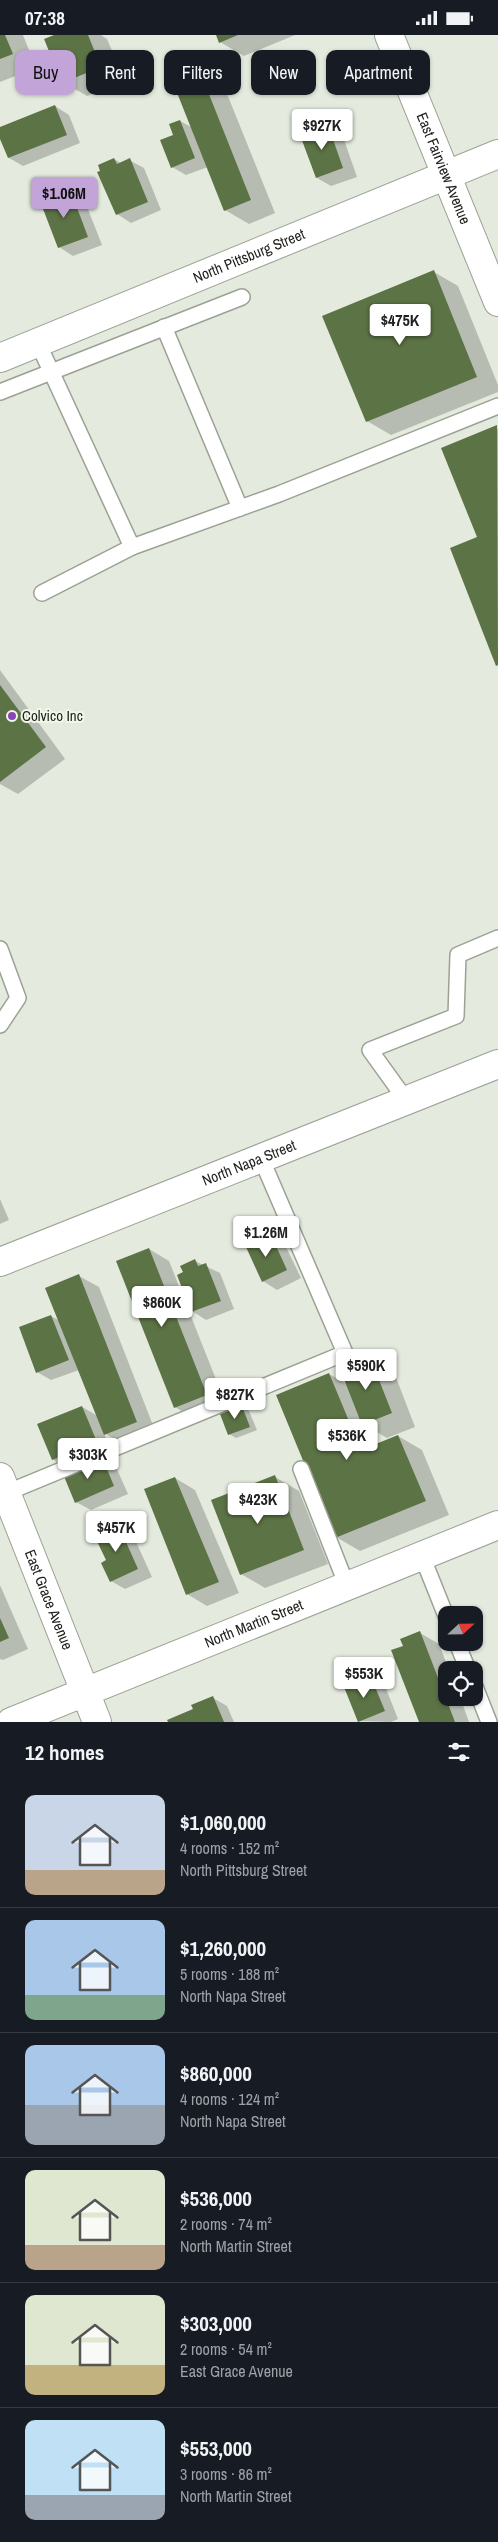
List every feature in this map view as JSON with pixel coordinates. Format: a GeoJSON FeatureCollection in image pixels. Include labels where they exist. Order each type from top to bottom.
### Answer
{"type":"FeatureCollection","features":[{"type":"Feature","properties":{"kind":"street","name":"East Fairview Avenue"},"geometry":{"type":"LineString","coordinates":[[390,35],[498,302]]}},
{"type":"Feature","properties":{"kind":"street","name":"North Pittsburg Street"},"geometry":{"type":"LineString","coordinates":[[0,358],[498,154]]}},
{"type":"Feature","properties":{"kind":"street","name":"North Napa Street"},"geometry":{"type":"LineString","coordinates":[[0,1261],[498,1064]]}},
{"type":"Feature","properties":{"kind":"street","name":"East Grace Avenue"},"geometry":{"type":"LineString","coordinates":[[3,1485],[97,1722]]}},
{"type":"Feature","properties":{"kind":"street","name":"North Martin Street"},"geometry":{"type":"LineString","coordinates":[[10,1722],[498,1525]]}},
{"type":"Feature","properties":{"kind":"lane"},"geometry":{"type":"LineString","coordinates":[[0,392],[242,297]]}},
{"type":"Feature","properties":{"kind":"lane"},"geometry":{"type":"LineString","coordinates":[[164,327],[240,508]]}},
{"type":"Feature","properties":{"kind":"lane"},"geometry":{"type":"LineString","coordinates":[[38,343],[132,547]]}},
{"type":"Feature","properties":{"kind":"lane"},"geometry":{"type":"LineString","coordinates":[[42,593],[132,547],[240,508],[498,407]]}},
{"type":"Feature","properties":{"kind":"lane"},"geometry":{"type":"LineString","coordinates":[[406,1100],[370,1050],[456,1016],[458,955],[498,938]]}},
{"type":"Feature","properties":{"kind":"lane"},"geometry":{"type":"LineString","coordinates":[[0,949],[18,998],[0,1025]]}},
{"type":"Feature","properties":{"kind":"lane"},"geometry":{"type":"LineString","coordinates":[[3,1485],[345,1353],[261,1158]]}},
{"type":"Feature","properties":{"kind":"lane"},"geometry":{"type":"LineString","coordinates":[[301,1469],[347,1586]]}},
{"type":"Feature","properties":{"kind":"lane"},"geometry":{"type":"LineString","coordinates":[[422,1556],[442,1606]]}},
{"type":"Feature","properties":{"kind":"lane"},"geometry":{"type":"LineString","coordinates":[[483,1706],[489,1722]]}},
{"type":"Feature","properties":{"kind":"building"},"geometry":{"type":"Polygon","coordinates":[[[0,35],[5,35],[13,54],[0,59],[0,35]]]}},
{"type":"Feature","properties":{"kind":"building"},"geometry":{"type":"Polygon","coordinates":[[[54,35],[88,35],[94,50],[86,50],[86,73],[76,77],[76,50],[48,50],[44,39],[54,35]]]}},
{"type":"Feature","properties":{"kind":"building"},"geometry":{"type":"Polygon","coordinates":[[[216,35],[238,35],[219,43],[216,35]]]}},
{"type":"Feature","properties":{"kind":"building"},"geometry":{"type":"Polygon","coordinates":[[[178,95],[209,95],[251,200],[224,211],[178,95]]]}},
{"type":"Feature","properties":{"kind":"building"},"geometry":{"type":"Polygon","coordinates":[[[55,105],[67,135],[8,158],[0,139],[0,127],[55,105]]]}},
{"type":"Feature","properties":{"kind":"building"},"geometry":{"type":"Polygon","coordinates":[[[180,120],[195,158],[171,168],[160,140],[173,135],[169,124],[180,120]]]}},
{"type":"Feature","properties":{"kind":"building"},"geometry":{"type":"Polygon","coordinates":[[[328,125],[343,168],[316,178],[300,135],[328,125]]]}},
{"type":"Feature","properties":{"kind":"building"},"geometry":{"type":"Polygon","coordinates":[[[114,158],[117,164],[130,158],[148,202],[116,215],[97,172],[100,171],[98,165],[114,158]]]}},
{"type":"Feature","properties":{"kind":"building"},"geometry":{"type":"Polygon","coordinates":[[[70,189],[88,237],[58,248],[40,201],[70,189]]]}},
{"type":"Feature","properties":{"kind":"building"},"geometry":{"type":"Polygon","coordinates":[[[434,270],[477,377],[366,422],[322,316],[434,270]]]}},
{"type":"Feature","properties":{"kind":"building"},"geometry":{"type":"Polygon","coordinates":[[[497,425],[498,665],[496,666],[450,548],[477,537],[441,448],[497,425]]]}},
{"type":"Feature","properties":{"kind":"building","name":"Colvico Inc"},"geometry":{"type":"Polygon","coordinates":[[[0,685],[46,747],[0,782],[0,685]]]}},
{"type":"Feature","properties":{"kind":"building"},"geometry":{"type":"Polygon","coordinates":[[[271,1235],[287,1270],[262,1282],[246,1247],[271,1235]]]}},
{"type":"Feature","properties":{"kind":"building"},"geometry":{"type":"Polygon","coordinates":[[[149,1248],[207,1395],[174,1408],[116,1261],[149,1248]]]}},
{"type":"Feature","properties":{"kind":"building"},"geometry":{"type":"Polygon","coordinates":[[[195,1259],[198,1266],[206,1263],[221,1301],[191,1312],[177,1275],[183,1272],[180,1266],[195,1259]]]}},
{"type":"Feature","properties":{"kind":"building"},"geometry":{"type":"Polygon","coordinates":[[[79,1274],[137,1422],[104,1435],[45,1288],[79,1274]]]}},
{"type":"Feature","properties":{"kind":"building"},"geometry":{"type":"Polygon","coordinates":[[[51,1315],[69,1360],[36,1373],[19,1327],[51,1315]]]}},
{"type":"Feature","properties":{"kind":"building"},"geometry":{"type":"Polygon","coordinates":[[[370,1357],[392,1413],[362,1425],[340,1369],[370,1357]]]}},
{"type":"Feature","properties":{"kind":"building"},"geometry":{"type":"Polygon","coordinates":[[[329,1373],[361,1450],[398,1435],[426,1501],[335,1538],[276,1395],[329,1373]]]}},
{"type":"Feature","properties":{"kind":"building"},"geometry":{"type":"Polygon","coordinates":[[[82,1406],[97,1442],[52,1460],[37,1424],[82,1406]]]}},
{"type":"Feature","properties":{"kind":"building"},"geometry":{"type":"Polygon","coordinates":[[[242,1406],[250,1427],[228,1435],[220,1414],[242,1406]]]}},
{"type":"Feature","properties":{"kind":"building"},"geometry":{"type":"Polygon","coordinates":[[[102,1457],[114,1486],[75,1503],[63,1474],[102,1457]]]}},
{"type":"Feature","properties":{"kind":"building"},"geometry":{"type":"Polygon","coordinates":[[[275,1475],[304,1550],[240,1575],[211,1500],[275,1475]]]}},
{"type":"Feature","properties":{"kind":"building"},"geometry":{"type":"Polygon","coordinates":[[[175,1477],[219,1582],[186,1595],[144,1489],[175,1477]]]}},
{"type":"Feature","properties":{"kind":"building"},"geometry":{"type":"Polygon","coordinates":[[[118,1524],[138,1569],[110,1582],[101,1563],[106,1560],[94,1535],[118,1524]]]}},
{"type":"Feature","properties":{"kind":"building"},"geometry":{"type":"Polygon","coordinates":[[[0,1618],[9,1638],[0,1642],[0,1618]]]}},
{"type":"Feature","properties":{"kind":"building"},"geometry":{"type":"Polygon","coordinates":[[[420,1631],[438,1678],[438,1706],[449,1706],[455,1722],[419,1722],[391,1650],[403,1646],[400,1639],[420,1631]]]}},
{"type":"Feature","properties":{"kind":"building"},"geometry":{"type":"Polygon","coordinates":[[[371,1677],[385,1711],[358,1722],[344,1687],[371,1677]]]}},
{"type":"Feature","properties":{"kind":"building"},"geometry":{"type":"Polygon","coordinates":[[[213,1696],[224,1722],[168,1722],[167,1720],[193,1709],[191,1705],[213,1696]]]}},
{"type":"Feature","properties":{"kind":"place","name":"Colvico Inc"},"geometry":{"type":"Point","coordinates":[12,716]}}]}
